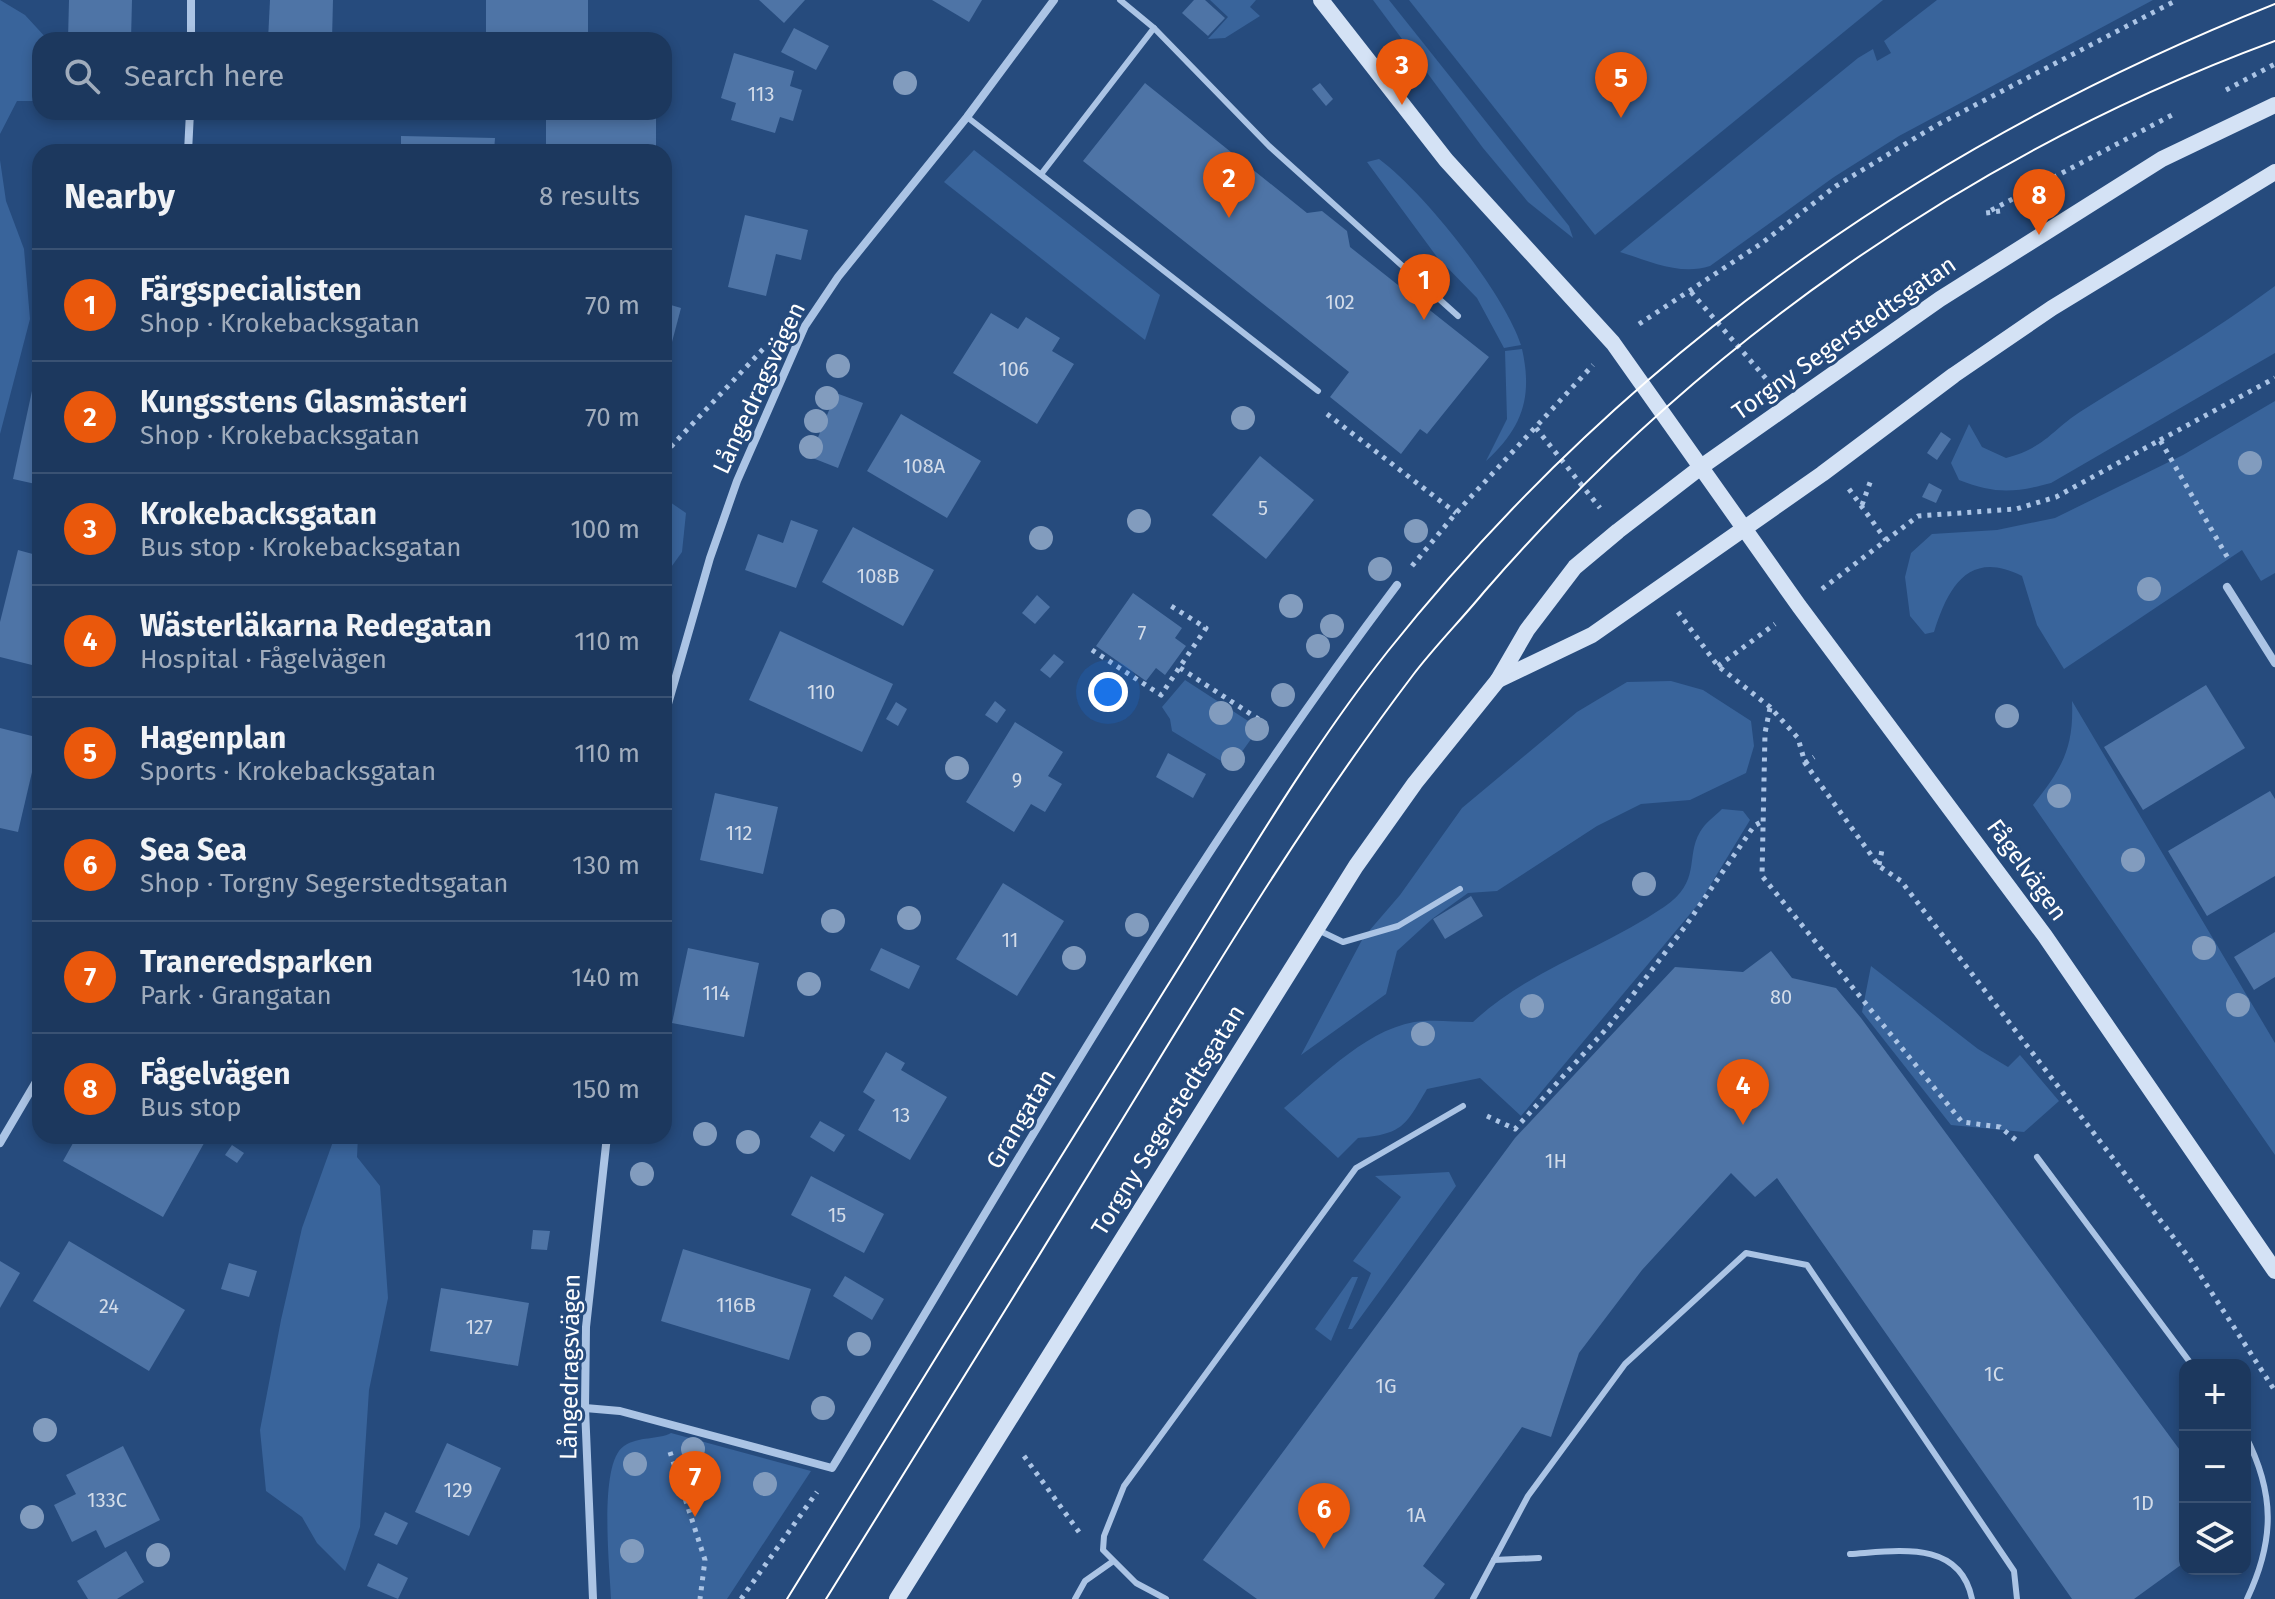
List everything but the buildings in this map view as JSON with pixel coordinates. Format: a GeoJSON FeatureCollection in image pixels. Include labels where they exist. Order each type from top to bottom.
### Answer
{"type":"FeatureCollection","features":[{"type":"Feature","properties":{"kind":"street"},"geometry":{"type":"LineString","coordinates":[[191,0],[191,32]]}},
{"type":"Feature","properties":{"kind":"street","name":"Långedragsvägen"},"geometry":{"type":"LineString","coordinates":[[672,690],[710,558],[737,481],[805,326],[838,277],[967,117],[1054,0]]}},
{"type":"Feature","properties":{"kind":"street","name":"Fågelvägen"},"geometry":{"type":"LineString","coordinates":[[1321,0],[1446,160],[1613,343],[1799,606],[2045,936],[2275,1271]]}},
{"type":"Feature","properties":{"kind":"street","name":"Torgny Segerstedtsgatan"},"geometry":{"type":"LineString","coordinates":[[897,1599],[1356,866],[1415,783],[1498,680],[1527,630],[1575,567],[1701,467],[1940,299],[2162,159],[2275,105]]}},
{"type":"Feature","properties":{"kind":"street"},"geometry":{"type":"LineString","coordinates":[[188,144],[190,120]]}},
{"type":"Feature","properties":{"kind":"street","name":"Torgny Segerstedtsgatan"},"geometry":{"type":"LineString","coordinates":[[1498,680],[1592,635],[2052,308],[2275,172]]}},
{"type":"Feature","properties":{"kind":"street","name":"Grangatan"},"geometry":{"type":"LineString","coordinates":[[832,1468],[1125,986],[1287,738],[1397,585]]}},
{"type":"Feature","properties":{"kind":"street"},"geometry":{"type":"LineString","coordinates":[[2227,587],[2275,663]]}},
{"type":"Feature","properties":{"kind":"street"},"geometry":{"type":"LineString","coordinates":[[0,1143],[32,1089]]}},
{"type":"Feature","properties":{"kind":"street","name":"Långedragsvägen"},"geometry":{"type":"LineString","coordinates":[[593,1599],[585,1408],[586,1327],[606,1144]]}},
{"type":"Feature","properties":{"kind":"street"},"geometry":{"type":"LineString","coordinates":[[585,1408],[620,1411],[832,1468]]}},
{"type":"Feature","properties":{"kind":"lane"},"geometry":{"type":"LineString","coordinates":[[1120,0],[1154,28],[1269,146],[1458,316]]}},
{"type":"Feature","properties":{"kind":"lane"},"geometry":{"type":"LineString","coordinates":[[1042,173],[1154,28]]}},
{"type":"Feature","properties":{"kind":"lane"},"geometry":{"type":"LineString","coordinates":[[967,117],[1318,391]]}},
{"type":"Feature","properties":{"kind":"lane"},"geometry":{"type":"LineString","coordinates":[[1318,930],[1343,942],[1398,926],[1460,889]]}},
{"type":"Feature","properties":{"kind":"lane"},"geometry":{"type":"LineString","coordinates":[[1166,1599],[1136,1583],[1103,1550],[1104,1536],[1124,1486],[1356,1168],[1463,1106]]}},
{"type":"Feature","properties":{"kind":"lane"},"geometry":{"type":"LineString","coordinates":[[2037,1157],[2188,1359]]}},
{"type":"Feature","properties":{"kind":"lane"},"geometry":{"type":"LineString","coordinates":[[1473,1599],[1528,1496],[1625,1364],[1746,1253],[1807,1265],[2014,1571],[2017,1599]]}},
{"type":"Feature","properties":{"kind":"lane"},"geometry":{"type":"LineString","coordinates":[[2247,1599],[2272,1543],[2274,1512],[2269,1480],[2251,1446]]}},
{"type":"Feature","properties":{"kind":"lane"},"geometry":{"type":"LineString","coordinates":[[1850,1554],[1935,1554],[1956,1566],[1969,1585],[1972,1599]]}},
{"type":"Feature","properties":{"kind":"lane"},"geometry":{"type":"LineString","coordinates":[[1494,1560],[1539,1558]]}},
{"type":"Feature","properties":{"kind":"lane"},"geometry":{"type":"LineString","coordinates":[[1075,1599],[1085,1581],[1112,1562]]}},
{"type":"Feature","properties":{"kind":"path"},"geometry":{"type":"LineString","coordinates":[[1397,585],[1456,513],[1613,343],[1762,243],[1836,186],[1935,126],[2177,0]]}},
{"type":"Feature","properties":{"kind":"path"},"geometry":{"type":"LineString","coordinates":[[2218,94],[2275,64]]}},
{"type":"Feature","properties":{"kind":"path"},"geometry":{"type":"LineString","coordinates":[[2000,211],[1986,213],[2179,112]]}},
{"type":"Feature","properties":{"kind":"path"},"geometry":{"type":"LineString","coordinates":[[672,445],[760,349],[805,326]]}},
{"type":"Feature","properties":{"kind":"path"},"geometry":{"type":"LineString","coordinates":[[1718,666],[1918,516],[1935,512],[2002,511],[2056,497],[2275,378]]}},
{"type":"Feature","properties":{"kind":"path"},"geometry":{"type":"LineString","coordinates":[[1318,391],[1311,402],[1456,513]]}},
{"type":"Feature","properties":{"kind":"path"},"geometry":{"type":"LineString","coordinates":[[1536,428],[1618,531]]}},
{"type":"Feature","properties":{"kind":"path"},"geometry":{"type":"LineString","coordinates":[[2160,440],[2233,567],[2227,587]]}},
{"type":"Feature","properties":{"kind":"path"},"geometry":{"type":"LineString","coordinates":[[1862,506],[1871,479],[1880,471]]}},
{"type":"Feature","properties":{"kind":"path"},"geometry":{"type":"LineString","coordinates":[[1659,585],[1718,666],[1770,707],[1798,738],[1805,763],[1879,866],[1901,881],[2045,1066],[2190,1259],[2275,1391]]}},
{"type":"Feature","properties":{"kind":"path"},"geometry":{"type":"LineString","coordinates":[[1092,650],[1161,695],[1206,628],[1171,606]]}},
{"type":"Feature","properties":{"kind":"path"},"geometry":{"type":"LineString","coordinates":[[1180,668],[1287,738]]}},
{"type":"Feature","properties":{"kind":"path"},"geometry":{"type":"LineString","coordinates":[[1770,707],[1765,733],[1762,876],[1829,963],[1962,1122],[2000,1127],[2037,1157]]}},
{"type":"Feature","properties":{"kind":"path"},"geometry":{"type":"LineString","coordinates":[[1805,763],[1814,757]]}},
{"type":"Feature","properties":{"kind":"path"},"geometry":{"type":"LineString","coordinates":[[1463,1106],[1515,1129],[1609,1026],[1687,924],[1754,826],[1762,821]]}},
{"type":"Feature","properties":{"kind":"path"},"geometry":{"type":"LineString","coordinates":[[1879,866],[1882,850]]}},
{"type":"Feature","properties":{"kind":"path"},"geometry":{"type":"LineString","coordinates":[[661,1424],[705,1560],[700,1599]]}},
{"type":"Feature","properties":{"kind":"path"},"geometry":{"type":"LineString","coordinates":[[1024,1456],[1074,1529],[1088,1536],[1104,1536]]}},
{"type":"Feature","properties":{"kind":"path"},"geometry":{"type":"LineString","coordinates":[[741,1599],[832,1468]]}},
{"type":"Feature","properties":{"kind":"shaded area"},"geometry":{"type":"Polygon","coordinates":[[[0,0],[25,15],[41,32],[32,32],[32,101],[17,101],[0,134],[0,0]]]}},
{"type":"Feature","properties":{"kind":"shaded area"},"geometry":{"type":"Polygon","coordinates":[[[1210,0],[1256,0],[1250,7],[1260,16],[1225,38],[1208,39],[1228,17],[1210,0]]]}},
{"type":"Feature","properties":{"kind":"shaded area"},"geometry":{"type":"Polygon","coordinates":[[[1373,0],[1389,0],[1569,226],[1573,238],[1528,202],[1483,148],[1373,0]]]}},
{"type":"Feature","properties":{"kind":"shaded area"},"geometry":{"type":"Polygon","coordinates":[[[1409,0],[1883,0],[1595,235],[1409,0]]]}},
{"type":"Feature","properties":{"kind":"shaded area"},"geometry":{"type":"Polygon","coordinates":[[[1937,0],[2153,0],[1899,136],[1834,177],[1710,266],[1676,268],[1620,252],[1858,58],[1873,49],[1877,61],[1891,53],[1884,41],[1937,0]]]}},
{"type":"Feature","properties":{"kind":"shaded area"},"geometry":{"type":"Polygon","coordinates":[[[974,150],[1160,295],[1145,340],[944,182],[974,150]]]}},
{"type":"Feature","properties":{"kind":"shaded area"},"geometry":{"type":"Polygon","coordinates":[[[1379,159],[1418,195],[1460,245],[1498,299],[1521,345],[1504,348],[1477,298],[1437,257],[1367,162],[1379,159]]]}},
{"type":"Feature","properties":{"kind":"shaded area"},"geometry":{"type":"Polygon","coordinates":[[[0,160],[6,201],[24,249],[30,319],[0,434],[0,160]]]}},
{"type":"Feature","properties":{"kind":"shaded area"},"geometry":{"type":"Polygon","coordinates":[[[2275,286],[2275,353],[2051,483],[2005,490],[1983,488],[1959,480],[1951,463],[1969,424],[1982,447],[2006,458],[2020,454],[2072,417],[2205,335],[2275,286]]]}},
{"type":"Feature","properties":{"kind":"shaded area"},"geometry":{"type":"Polygon","coordinates":[[[1522,349],[1526,383],[1522,411],[1508,436],[1486,461],[1507,419],[1505,351],[1522,349]]]}},
{"type":"Feature","properties":{"kind":"shaded area"},"geometry":{"type":"Polygon","coordinates":[[[2275,401],[2275,573],[2261,581],[2242,550],[2064,669],[2037,625],[2022,576],[2004,569],[1988,567],[1963,577],[1946,600],[1934,632],[1925,634],[1910,616],[1905,577],[1911,553],[1932,534],[1997,530],[2055,518],[2183,455],[2275,401]]]}},
{"type":"Feature","properties":{"kind":"shaded area"},"geometry":{"type":"Polygon","coordinates":[[[672,503],[686,513],[682,552],[672,566],[672,503]]]}},
{"type":"Feature","properties":{"kind":"shaded area"},"geometry":{"type":"Polygon","coordinates":[[[1185,680],[1259,728],[1231,767],[1172,731],[1170,719],[1162,707],[1185,680]]]}},
{"type":"Feature","properties":{"kind":"shaded area"},"geometry":{"type":"Polygon","coordinates":[[[1671,681],[1703,690],[1751,721],[1754,746],[1746,773],[1690,800],[1641,804],[1597,826],[1497,891],[1468,893],[1432,919],[1397,951],[1386,994],[1301,1055],[1363,938],[1400,895],[1462,808],[1577,712],[1627,682],[1671,681]]]}},
{"type":"Feature","properties":{"kind":"shaded area"},"geometry":{"type":"Polygon","coordinates":[[[2072,701],[2275,1043],[2275,1155],[2033,805],[2064,757],[2071,732],[2072,701]]]}},
{"type":"Feature","properties":{"kind":"shaded area"},"geometry":{"type":"Polygon","coordinates":[[[1722,809],[1743,811],[1750,820],[1700,902],[1521,1116],[1480,1078],[1427,1089],[1401,1126],[1385,1134],[1358,1138],[1338,1158],[1284,1108],[1331,1067],[1385,1031],[1424,1021],[1473,1022],[1517,988],[1664,907],[1684,888],[1700,832],[1722,809]]]}},
{"type":"Feature","properties":{"kind":"shaded area"},"geometry":{"type":"Polygon","coordinates":[[[1871,966],[1978,1049],[2008,1067],[2020,1055],[2059,1101],[2024,1132],[1951,1125],[1862,1012],[1871,966]]]}},
{"type":"Feature","properties":{"kind":"shaded area"},"geometry":{"type":"Polygon","coordinates":[[[332,1144],[358,1144],[357,1157],[380,1186],[388,1298],[369,1390],[360,1527],[345,1571],[317,1543],[302,1517],[266,1491],[260,1430],[302,1228],[332,1144]]]}},
{"type":"Feature","properties":{"kind":"shaded area"},"geometry":{"type":"Polygon","coordinates":[[[1449,1172],[1456,1186],[1352,1329],[1348,1329],[1371,1273],[1353,1261],[1401,1197],[1375,1176],[1449,1172]]]}},
{"type":"Feature","properties":{"kind":"shaded area"},"geometry":{"type":"Polygon","coordinates":[[[1352,1277],[1358,1277],[1331,1341],[1315,1329],[1352,1277]]]}},
{"type":"Feature","properties":{"kind":"shaded area"},"geometry":{"type":"Polygon","coordinates":[[[671,1433],[811,1471],[727,1599],[611,1599],[607,1518],[611,1473],[616,1456],[630,1443],[671,1433]]]}},
{"type":"Feature","properties":{"kind":"tram line"},"geometry":{"type":"LineString","coordinates":[[787,1599],[1300,774],[1388,651],[1479,544],[1577,445],[1680,353],[1789,269],[1903,192],[2022,122],[2146,60],[2275,4]]}},
{"type":"Feature","properties":{"kind":"tram line"},"geometry":{"type":"LineString","coordinates":[[826,1599],[1221,958],[1333,786],[1421,664],[1567,502],[1654,418],[1747,339],[1845,267],[1946,200],[2052,140],[2162,87],[2275,41]]}},
{"type":"Feature","properties":{"kind":"place","name":"Krokebacksgatan"},"geometry":{"type":"Point","coordinates":[1402,105]}},
{"type":"Feature","properties":{"kind":"place","name":"Hagenplan"},"geometry":{"type":"Point","coordinates":[1621,118]}},
{"type":"Feature","properties":{"kind":"place","name":"Kungsstens Glasmästeri"},"geometry":{"type":"Point","coordinates":[1229,218]}},
{"type":"Feature","properties":{"kind":"place","name":"Fågelvägen"},"geometry":{"type":"Point","coordinates":[2039,235]}},
{"type":"Feature","properties":{"kind":"place","name":"Färgspecialisten"},"geometry":{"type":"Point","coordinates":[1424,320]}},
{"type":"Feature","properties":{"kind":"place","name":"Wästerläkarna Redegatan"},"geometry":{"type":"Point","coordinates":[1743,1125]}},
{"type":"Feature","properties":{"kind":"place","name":"Traneredsparken"},"geometry":{"type":"Point","coordinates":[695,1517]}},
{"type":"Feature","properties":{"kind":"place","name":"Sea Sea"},"geometry":{"type":"Point","coordinates":[1324,1549]}}]}
